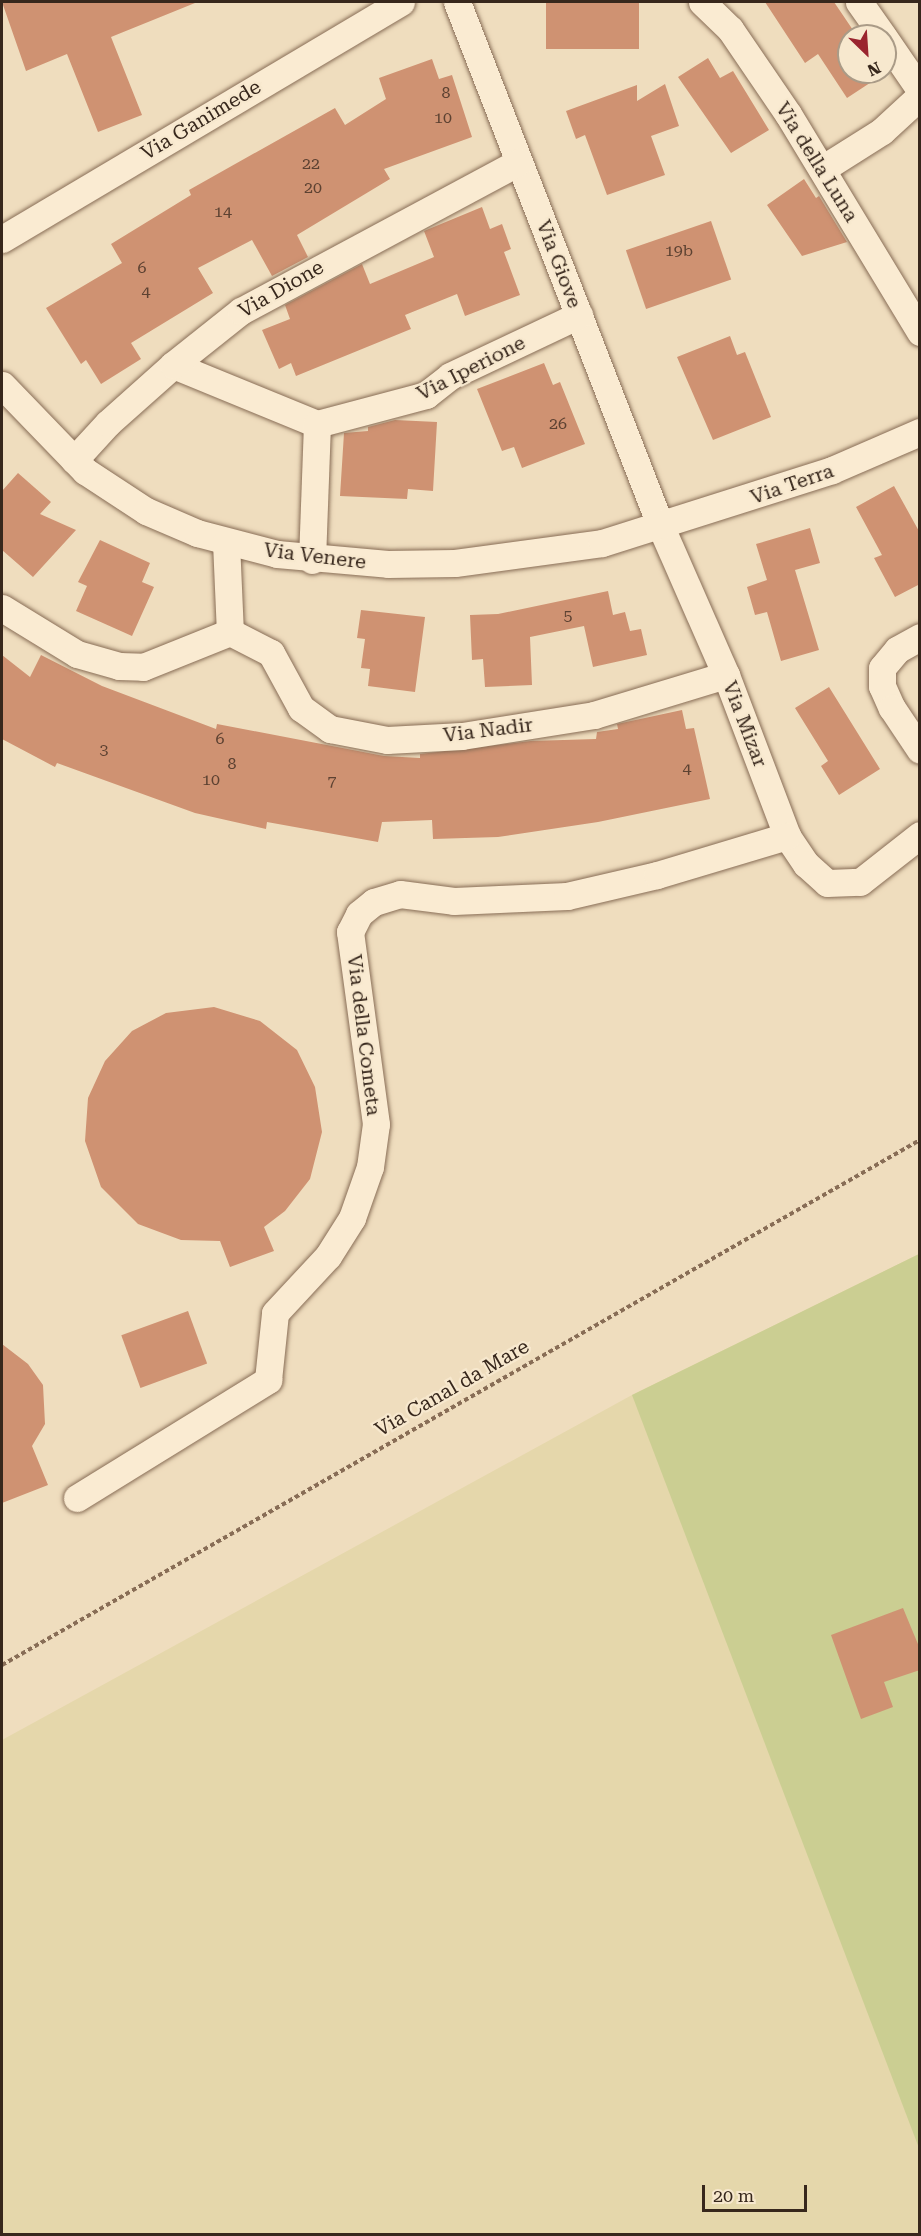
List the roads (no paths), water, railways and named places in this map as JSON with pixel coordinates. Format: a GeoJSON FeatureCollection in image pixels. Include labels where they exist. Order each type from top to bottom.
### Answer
{"type":"FeatureCollection","features":[{"type":"Feature","properties":{"kind":"street","name":"Via Ganimede"},"geometry":{"type":"LineString","coordinates":[[2,239],[401,2]]}},
{"type":"Feature","properties":{"kind":"street","name":"Via Giove"},"geometry":{"type":"LineString","coordinates":[[457,2],[661,527]]}},
{"type":"Feature","properties":{"kind":"street","name":"Via della Luna"},"geometry":{"type":"LineString","coordinates":[[702,2],[730,29],[822,169],[920,332]]}},
{"type":"Feature","properties":{"kind":"street"},"geometry":{"type":"LineString","coordinates":[[859,2],[874,24]]}},
{"type":"Feature","properties":{"kind":"street"},"geometry":{"type":"LineString","coordinates":[[897,57],[920,90]]}},
{"type":"Feature","properties":{"kind":"street"},"geometry":{"type":"LineString","coordinates":[[822,169],[882,131],[920,96]]}},
{"type":"Feature","properties":{"kind":"street","name":"Via Dione"},"geometry":{"type":"LineString","coordinates":[[74,460],[108,423],[173,365],[241,311],[519,162]]}},
{"type":"Feature","properties":{"kind":"street","name":"Via Iperione"},"geometry":{"type":"LineString","coordinates":[[318,424],[426,395],[450,376],[579,315]]}},
{"type":"Feature","properties":{"kind":"street"},"geometry":{"type":"LineString","coordinates":[[173,365],[318,424],[312,560]]}},
{"type":"Feature","properties":{"kind":"street","name":"Via Venere"},"geometry":{"type":"LineString","coordinates":[[2,368],[8,391],[74,460],[146,511],[226,542],[312,560],[388,564],[455,563],[602,543],[661,527]]}},
{"type":"Feature","properties":{"kind":"street","name":"Via Terra"},"geometry":{"type":"LineString","coordinates":[[661,527],[832,470],[920,432]]}},
{"type":"Feature","properties":{"kind":"street","name":"Via Mizar"},"geometry":{"type":"LineString","coordinates":[[661,527],[726,675],[787,836],[806,864],[827,883],[860,882],[920,835]]}},
{"type":"Feature","properties":{"kind":"street"},"geometry":{"type":"LineString","coordinates":[[2,608],[77,654],[119,666],[143,667],[230,632],[226,542]]}},
{"type":"Feature","properties":{"kind":"street","name":"Via Nadir"},"geometry":{"type":"LineString","coordinates":[[230,632],[271,653],[275,666],[301,708],[330,729],[387,740],[462,736],[594,715],[726,675]]}},
{"type":"Feature","properties":{"kind":"street"},"geometry":{"type":"LineString","coordinates":[[920,637],[897,650],[882,668],[882,686],[892,708],[920,750]]}},
{"type":"Feature","properties":{"kind":"street","name":"Via della Cometa"},"geometry":{"type":"LineString","coordinates":[[77,1498],[268,1380],[275,1313],[328,1256],[352,1218],[370,1167],[376,1124],[350,932],[359,914],[374,902],[400,894],[454,902],[567,896],[657,875],[787,836]]}}]}
